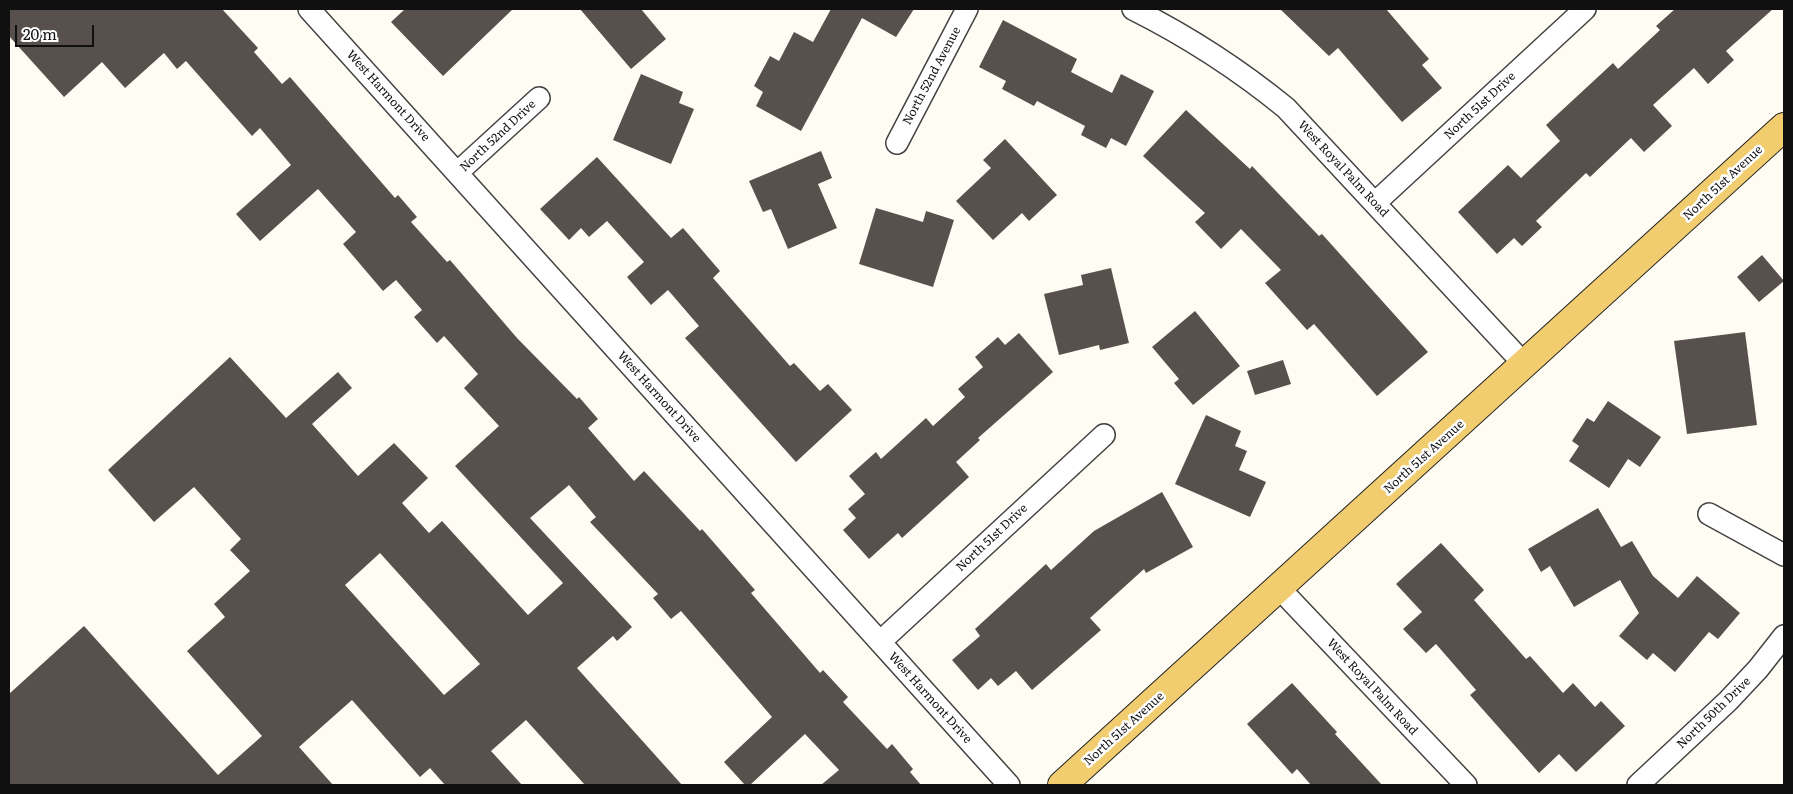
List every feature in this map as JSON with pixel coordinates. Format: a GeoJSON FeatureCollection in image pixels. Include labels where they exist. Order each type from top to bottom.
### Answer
{"type":"FeatureCollection","features":[{"type":"Feature","properties":{"kind":"main road","name":"North 51st Avenue"},"geometry":{"type":"LineString","coordinates":[[1062,785],[1784,127]]}},
{"type":"Feature","properties":{"kind":"street","name":"West Harmont Drive"},"geometry":{"type":"LineString","coordinates":[[309,9],[1009,785]]}},
{"type":"Feature","properties":{"kind":"street","name":"North 52nd Avenue"},"geometry":{"type":"LineString","coordinates":[[897,143],[968,9]]}},
{"type":"Feature","properties":{"kind":"street","name":"West Royal Palm Road"},"geometry":{"type":"LineString","coordinates":[[1133,9],[1197,42],[1242,72],[1286,108],[1525,365]]}},
{"type":"Feature","properties":{"kind":"street","name":"North 51st Drive"},"geometry":{"type":"LineString","coordinates":[[1376,203],[1585,9]]}},
{"type":"Feature","properties":{"kind":"street","name":"North 52nd Drive"},"geometry":{"type":"LineString","coordinates":[[457,174],[539,98]]}},
{"type":"Feature","properties":{"kind":"street","name":"North 51st Drive"},"geometry":{"type":"LineString","coordinates":[[880,642],[1104,435]]}},
{"type":"Feature","properties":{"kind":"street"},"geometry":{"type":"LineString","coordinates":[[1709,514],[1784,556]]}},
{"type":"Feature","properties":{"kind":"street","name":"West Royal Palm Road"},"geometry":{"type":"LineString","coordinates":[[1279,588],[1466,785]]}},
{"type":"Feature","properties":{"kind":"street","name":"North 50th Drive"},"geometry":{"type":"LineString","coordinates":[[1638,785],[1734,694],[1758,669],[1784,636]]}},
{"type":"Feature","properties":{"kind":"building"},"geometry":{"type":"Polygon","coordinates":[[[9,9],[222,9],[258,48],[254,52],[282,84],[290,77],[395,198],[398,195],[417,217],[411,222],[447,262],[450,260],[517,338],[577,399],[579,397],[598,419],[588,428],[634,481],[644,471],[700,531],[702,529],[755,590],[751,593],[820,673],[823,670],[848,697],[843,702],[887,749],[892,744],[913,769],[910,772],[921,785],[821,785],[839,770],[805,734],[750,785],[745,785],[724,762],[772,717],[681,611],[671,619],[653,598],[658,594],[590,522],[596,517],[569,485],[530,518],[632,627],[617,641],[613,636],[577,668],[682,785],[585,785],[526,720],[491,751],[522,785],[445,785],[430,768],[420,777],[352,700],[299,747],[333,785],[9,785],[9,694],[84,626],[218,775],[262,736],[187,651],[225,617],[214,604],[250,571],[230,550],[241,539],[194,487],[154,522],[108,470],[230,357],[286,418],[338,372],[352,388],[312,424],[358,476],[394,443],[428,478],[402,503],[429,533],[442,521],[528,615],[563,583],[455,466],[499,426],[464,388],[478,374],[444,336],[437,343],[414,317],[422,310],[396,280],[383,291],[343,244],[356,232],[318,189],[260,241],[236,214],[291,165],[260,128],[252,136],[186,61],[177,69],[164,53],[125,88],[102,62],[64,97],[9,36],[9,9]],[[380,553],[345,585],[444,695],[480,664],[380,553]]]}},
{"type":"Feature","properties":{"kind":"building"},"geometry":{"type":"Polygon","coordinates":[[[405,9],[513,9],[443,76],[391,22],[405,9]]]}},
{"type":"Feature","properties":{"kind":"building"},"geometry":{"type":"Polygon","coordinates":[[[580,9],[641,9],[666,39],[631,69],[580,9]]]}},
{"type":"Feature","properties":{"kind":"building"},"geometry":{"type":"Polygon","coordinates":[[[831,9],[914,9],[896,37],[862,18],[801,131],[756,106],[763,92],[754,86],[770,56],[779,61],[794,32],[813,42],[831,9]]]}},
{"type":"Feature","properties":{"kind":"building"},"geometry":{"type":"Polygon","coordinates":[[[1280,9],[1386,9],[1429,59],[1422,65],[1442,88],[1402,122],[1338,48],[1329,56],[1280,9]]]}},
{"type":"Feature","properties":{"kind":"building"},"geometry":{"type":"Polygon","coordinates":[[[1675,9],[1773,9],[1726,51],[1734,60],[1708,84],[1694,68],[1653,105],[1672,126],[1644,152],[1631,138],[1590,177],[1586,173],[1536,221],[1542,227],[1522,246],[1514,238],[1497,254],[1458,212],[1508,165],[1521,178],[1560,141],[1546,125],[1613,63],[1618,69],[1660,30],[1656,26],[1675,9]]]}},
{"type":"Feature","properties":{"kind":"building"},"geometry":{"type":"Polygon","coordinates":[[[1003,20],[1077,59],[1071,72],[1112,93],[1121,74],[1154,91],[1126,146],[1111,138],[1106,148],[1081,135],[1085,126],[1037,101],[1034,106],[1002,89],[1006,81],[979,67],[1003,20]]]}},
{"type":"Feature","properties":{"kind":"building"},"geometry":{"type":"Polygon","coordinates":[[[641,74],[683,92],[679,103],[694,109],[671,164],[613,140],[641,74]]]}},
{"type":"Feature","properties":{"kind":"building"},"geometry":{"type":"Polygon","coordinates":[[[1186,110],[1250,169],[1252,166],[1319,236],[1322,234],[1428,352],[1377,396],[1314,324],[1307,330],[1265,283],[1281,270],[1241,229],[1221,249],[1195,222],[1205,213],[1143,156],[1186,110]]]}},
{"type":"Feature","properties":{"kind":"building"},"geometry":{"type":"Polygon","coordinates":[[[1005,139],[1057,195],[1029,221],[1022,213],[993,240],[956,201],[991,168],[983,160],[1005,139]]]}},
{"type":"Feature","properties":{"kind":"building"},"geometry":{"type":"Polygon","coordinates":[[[821,151],[832,178],[818,184],[837,228],[788,249],[771,209],[763,212],[749,181],[821,151]]]}},
{"type":"Feature","properties":{"kind":"building"},"geometry":{"type":"Polygon","coordinates":[[[597,157],[671,238],[683,228],[720,271],[713,278],[790,366],[794,363],[820,391],[828,384],[852,410],[796,462],[685,338],[699,326],[668,290],[651,305],[627,277],[644,262],[607,221],[589,237],[581,228],[569,240],[540,209],[597,157]]]}},
{"type":"Feature","properties":{"kind":"building"},"geometry":{"type":"Polygon","coordinates":[[[876,208],[923,222],[926,211],[954,220],[933,287],[859,264],[876,208]]]}},
{"type":"Feature","properties":{"kind":"building"},"geometry":{"type":"Polygon","coordinates":[[[1762,255],[1784,281],[1759,302],[1737,277],[1762,255]]]}},
{"type":"Feature","properties":{"kind":"building"},"geometry":{"type":"Polygon","coordinates":[[[1111,268],[1129,343],[1100,350],[1099,345],[1059,355],[1044,294],[1083,285],[1081,275],[1111,268]]]}},
{"type":"Feature","properties":{"kind":"building"},"geometry":{"type":"Polygon","coordinates":[[[1195,311],[1240,366],[1193,405],[1174,383],[1179,379],[1152,347],[1195,311]]]}},
{"type":"Feature","properties":{"kind":"building"},"geometry":{"type":"Polygon","coordinates":[[[1745,332],[1757,425],[1687,434],[1674,341],[1745,332]]]}},
{"type":"Feature","properties":{"kind":"building"},"geometry":{"type":"Polygon","coordinates":[[[1019,333],[1053,372],[978,438],[980,440],[956,462],[969,477],[902,538],[898,533],[869,559],[843,530],[856,518],[848,509],[865,494],[849,476],[876,452],[881,459],[926,418],[933,426],[965,397],[958,389],[983,367],[975,357],[998,337],[1005,345],[1019,333]]]}},
{"type":"Feature","properties":{"kind":"building"},"geometry":{"type":"Polygon","coordinates":[[[1283,360],[1291,384],[1255,395],[1247,371],[1283,360]]]}},
{"type":"Feature","properties":{"kind":"building"},"geometry":{"type":"Polygon","coordinates":[[[1608,401],[1661,437],[1640,467],[1628,459],[1609,488],[1569,461],[1579,446],[1572,441],[1587,418],[1594,422],[1608,401]]]}},
{"type":"Feature","properties":{"kind":"building"},"geometry":{"type":"Polygon","coordinates":[[[1206,415],[1241,431],[1235,446],[1247,451],[1239,470],[1266,482],[1250,517],[1175,484],[1206,415]]]}},
{"type":"Feature","properties":{"kind":"building"},"geometry":{"type":"Polygon","coordinates":[[[1162,492],[1193,547],[1146,573],[1144,569],[1090,618],[1101,630],[1032,690],[1016,671],[998,686],[991,678],[978,690],[952,660],[980,636],[975,629],[1046,564],[1051,570],[1094,531],[1162,492]]]}},
{"type":"Feature","properties":{"kind":"building"},"geometry":{"type":"Polygon","coordinates":[[[1598,508],[1621,547],[1632,541],[1653,576],[1678,598],[1697,576],[1740,613],[1718,639],[1709,632],[1675,672],[1653,653],[1647,660],[1619,636],[1639,613],[1620,580],[1574,607],[1550,566],[1541,572],[1528,549],[1598,508]]]}},
{"type":"Feature","properties":{"kind":"building"},"geometry":{"type":"Polygon","coordinates":[[[1441,543],[1484,590],[1474,600],[1526,659],[1530,656],[1563,693],[1573,683],[1595,707],[1601,701],[1625,726],[1576,772],[1559,754],[1539,773],[1470,695],[1476,690],[1436,644],[1426,653],[1403,629],[1422,612],[1396,584],[1441,543]]]}},
{"type":"Feature","properties":{"kind":"building"},"geometry":{"type":"Polygon","coordinates":[[[1292,683],[1382,785],[1311,785],[1297,769],[1292,774],[1247,724],[1292,683]]]}}]}
